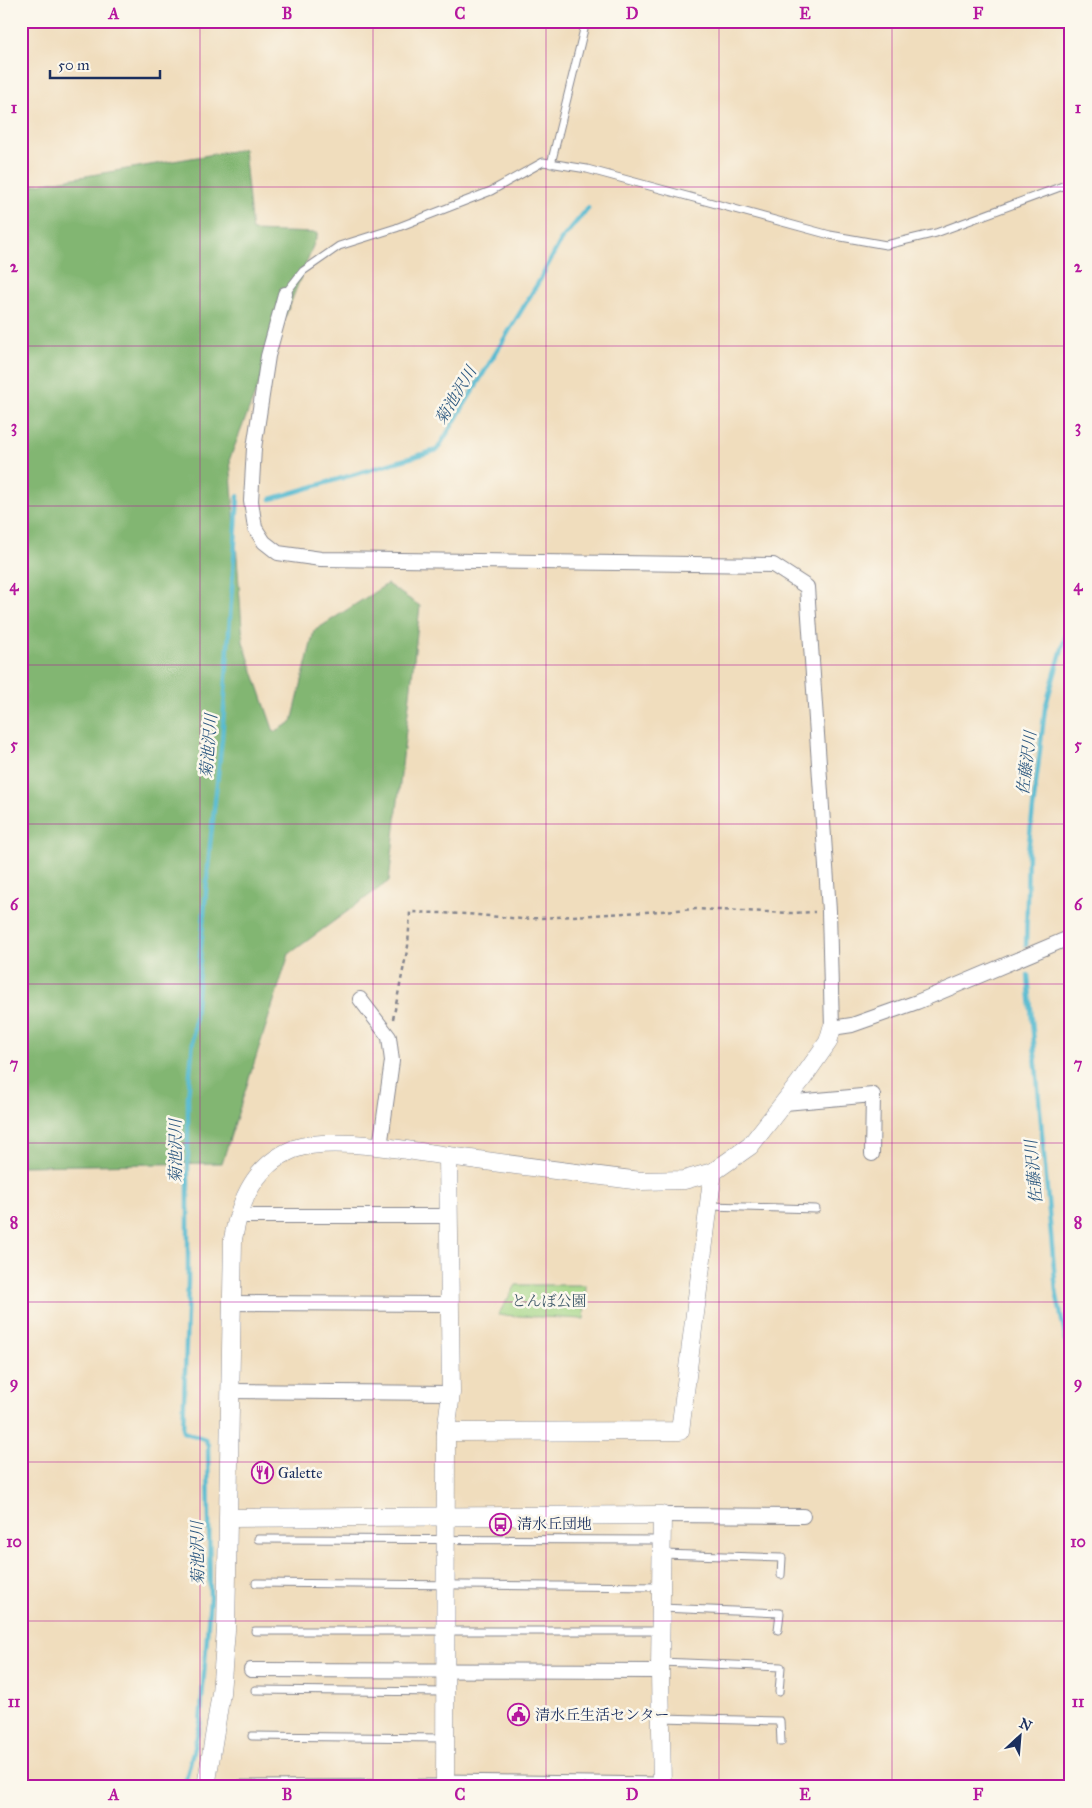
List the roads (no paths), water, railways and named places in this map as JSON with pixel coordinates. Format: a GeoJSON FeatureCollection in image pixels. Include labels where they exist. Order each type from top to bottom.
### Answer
{"type":"FeatureCollection","features":[{"type":"Feature","properties":{"kind":"street"},"geometry":{"type":"LineString","coordinates":[[206,1787],[222,1684],[226,1630],[233,1239],[237,1216],[250,1186],[258,1176],[275,1159],[296,1149],[320,1143],[380,1147],[641,1181],[684,1180],[713,1172],[750,1146],[786,1103],[828,1042],[832,1028],[829,911],[807,587],[773,565],[321,559],[278,553],[264,542],[255,528],[251,501],[254,448],[268,356],[285,294]]}},
{"type":"Feature","properties":{"kind":"street"},"geometry":{"type":"LineString","coordinates":[[832,1028],[852,1025],[916,1002],[1071,937]]}},
{"type":"Feature","properties":{"kind":"street"},"geometry":{"type":"LineString","coordinates":[[360,999],[389,1037],[392,1062],[380,1147]]}},
{"type":"Feature","properties":{"kind":"street"},"geometry":{"type":"LineString","coordinates":[[786,1103],[873,1095],[872,1154]]}},
{"type":"Feature","properties":{"kind":"street"},"geometry":{"type":"LineString","coordinates":[[445,1783],[446,1432],[451,1393],[448,1156]]}},
{"type":"Feature","properties":{"kind":"street"},"geometry":{"type":"LineString","coordinates":[[446,1432],[680,1431],[713,1172]]}},
{"type":"Feature","properties":{"kind":"street"},"geometry":{"type":"LineString","coordinates":[[237,1216],[450,1216]]}},
{"type":"Feature","properties":{"kind":"street"},"geometry":{"type":"LineString","coordinates":[[232,1303],[450,1304]]}},
{"type":"Feature","properties":{"kind":"street"},"geometry":{"type":"LineString","coordinates":[[230,1392],[451,1393]]}},
{"type":"Feature","properties":{"kind":"street"},"geometry":{"type":"LineString","coordinates":[[662,1515],[660,1667],[662,1784]]}},
{"type":"Feature","properties":{"kind":"street"},"geometry":{"type":"LineString","coordinates":[[229,1518],[803,1516]]}},
{"type":"Feature","properties":{"kind":"street"},"geometry":{"type":"LineString","coordinates":[[251,1670],[660,1667]]}},
{"type":"Feature","properties":{"kind":"lane"},"geometry":{"type":"LineString","coordinates":[[551,164],[586,21]]}},
{"type":"Feature","properties":{"kind":"lane"},"geometry":{"type":"LineString","coordinates":[[285,294],[303,271],[339,246],[396,228],[491,191],[543,162],[587,169],[830,234],[886,245],[936,233],[1071,183]]}},
{"type":"Feature","properties":{"kind":"lane"},"geometry":{"type":"LineString","coordinates":[[708,1206],[816,1209]]}},
{"type":"Feature","properties":{"kind":"lane"},"geometry":{"type":"LineString","coordinates":[[258,1539],[446,1540],[661,1547],[782,1558],[781,1575]]}},
{"type":"Feature","properties":{"kind":"lane"},"geometry":{"type":"LineString","coordinates":[[256,1583],[661,1587]]}},
{"type":"Feature","properties":{"kind":"lane"},"geometry":{"type":"LineString","coordinates":[[661,1608],[780,1614],[778,1630]]}},
{"type":"Feature","properties":{"kind":"lane"},"geometry":{"type":"LineString","coordinates":[[255,1631],[661,1632]]}},
{"type":"Feature","properties":{"kind":"lane"},"geometry":{"type":"LineString","coordinates":[[660,1667],[781,1667],[779,1692]]}},
{"type":"Feature","properties":{"kind":"lane"},"geometry":{"type":"LineString","coordinates":[[255,1690],[446,1692]]}},
{"type":"Feature","properties":{"kind":"lane"},"geometry":{"type":"LineString","coordinates":[[661,1718],[780,1721],[781,1742]]}},
{"type":"Feature","properties":{"kind":"lane"},"geometry":{"type":"LineString","coordinates":[[252,1736],[445,1738]]}},
{"type":"Feature","properties":{"kind":"lane"},"geometry":{"type":"LineString","coordinates":[[240,1787],[240,1784],[662,1784]]}},
{"type":"Feature","properties":{"kind":"waterway","name":"菊池沢川"},"geometry":{"type":"LineString","coordinates":[[271,499],[437,450],[541,278],[561,240],[588,208]]}},
{"type":"Feature","properties":{"kind":"waterway","name":"菊池沢川"},"geometry":{"type":"LineString","coordinates":[[184,1787],[200,1724],[210,1598],[208,1445],[205,1439],[183,1432],[188,1282],[188,1097],[210,845],[222,739],[238,496]]}},
{"type":"Feature","properties":{"kind":"waterway","name":"佐藤沢川"},"geometry":{"type":"LineString","coordinates":[[1026,945],[1028,851],[1045,708],[1071,617]]}},
{"type":"Feature","properties":{"kind":"waterway","name":"佐藤沢川"},"geometry":{"type":"LineString","coordinates":[[1028,975],[1056,1291],[1071,1365]]}},
{"type":"Feature","properties":{"kind":"place","name":"Galette"},"geometry":{"type":"Point","coordinates":[262,1473]}},
{"type":"Feature","properties":{"kind":"place","name":"清水丘団地"},"geometry":{"type":"Point","coordinates":[501,1524]}},
{"type":"Feature","properties":{"kind":"place","name":"清水丘生活センター"},"geometry":{"type":"Point","coordinates":[519,1715]}},
{"type":"Feature","properties":{"kind":"park label","name":"とんぼ公園"},"geometry":{"type":"Point","coordinates":[549,1301]}}]}
